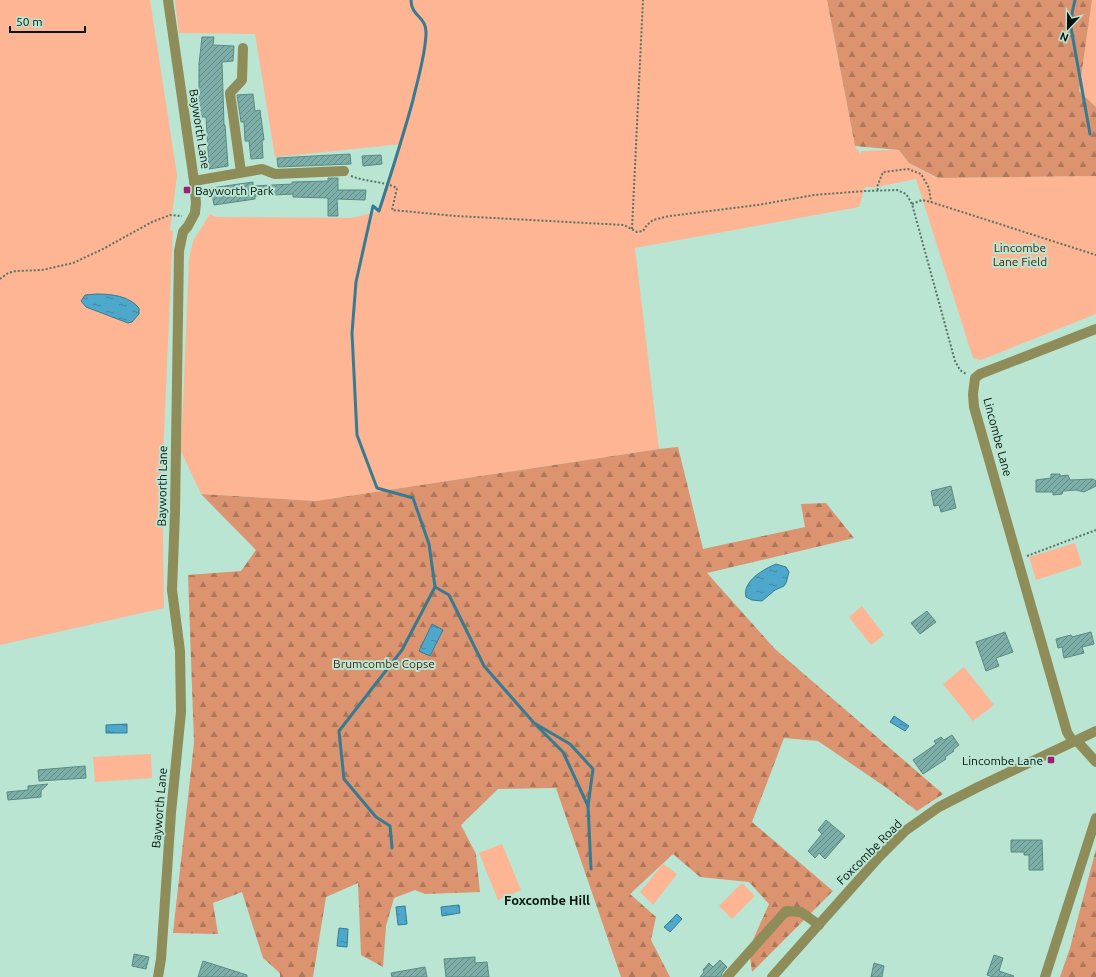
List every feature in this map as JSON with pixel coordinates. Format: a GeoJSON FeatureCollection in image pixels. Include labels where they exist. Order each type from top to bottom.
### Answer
{"type":"FeatureCollection","features":[{"type":"Feature","properties":{"kind":"street","name":"Bayworth Lane"},"geometry":{"type":"LineString","coordinates":[[158,977],[161,959],[171,812],[181,712],[180,651],[172,590],[180,251],[183,232],[195,213],[196,204],[168,0]]}},
{"type":"Feature","properties":{"kind":"street"},"geometry":{"type":"LineString","coordinates":[[241,172],[230,93],[242,80],[243,48]]}},
{"type":"Feature","properties":{"kind":"street"},"geometry":{"type":"LineString","coordinates":[[194,181],[262,169],[275,174],[344,170]]}},
{"type":"Feature","properties":{"kind":"street"},"geometry":{"type":"LineString","coordinates":[[975,378],[980,374],[1096,329]]}},
{"type":"Feature","properties":{"kind":"street","name":"Lincombe Lane"},"geometry":{"type":"LineString","coordinates":[[975,378],[973,394],[974,407],[1067,732],[1096,762]]}},
{"type":"Feature","properties":{"kind":"street","name":"Foxcombe Road"},"geometry":{"type":"LineString","coordinates":[[772,977],[880,856],[905,831],[939,807],[1096,731]]}},
{"type":"Feature","properties":{"kind":"street"},"geometry":{"type":"LineString","coordinates":[[1045,977],[1096,818]]}},
{"type":"Feature","properties":{"kind":"street"},"geometry":{"type":"LineString","coordinates":[[727,977],[786,911],[801,912],[819,924]]}},
{"type":"Feature","properties":{"kind":"path"},"geometry":{"type":"LineString","coordinates":[[632,229],[643,0]]}},
{"type":"Feature","properties":{"kind":"path"},"geometry":{"type":"LineString","coordinates":[[878,191],[877,187],[883,172],[908,168],[921,174],[929,188],[931,202]]}},
{"type":"Feature","properties":{"kind":"path"},"geometry":{"type":"LineString","coordinates":[[344,170],[358,179],[385,183],[397,188],[392,210],[456,216],[624,225],[637,232],[643,231],[653,220],[677,215],[758,206],[814,195],[897,190],[906,194],[912,204],[955,361],[960,370],[975,378]]}},
{"type":"Feature","properties":{"kind":"path"},"geometry":{"type":"LineString","coordinates":[[912,204],[922,200],[931,202],[1096,255]]}},
{"type":"Feature","properties":{"kind":"path"},"geometry":{"type":"LineString","coordinates":[[0,279],[8,273],[16,271],[42,270],[73,263],[101,250],[152,222],[170,215],[192,219]]}},
{"type":"Feature","properties":{"kind":"path"},"geometry":{"type":"LineString","coordinates":[[1018,560],[1096,530]]}},
{"type":"Feature","properties":{"kind":"green space"},"geometry":{"type":"Polygon","coordinates":[[[0,0],[150,0],[177,175],[170,231],[173,230],[162,479],[164,608],[0,645],[0,0]]]}},
{"type":"Feature","properties":{"kind":"green space","name":"Lincombe Lane Field"},"geometry":{"type":"Polygon","coordinates":[[[175,0],[827,0],[855,146],[861,155],[861,151],[899,150],[909,163],[936,178],[1096,176],[1096,314],[981,360],[973,358],[916,179],[877,187],[865,187],[859,207],[635,248],[659,449],[316,501],[201,494],[181,451],[189,260],[193,241],[210,214],[216,217],[352,218],[379,211],[401,144],[275,157],[255,34],[179,33],[175,0]]]}},
{"type":"Feature","properties":{"kind":"green space"},"geometry":{"type":"Polygon","coordinates":[[[827,0],[1092,0],[1079,91],[1096,107],[1096,176],[938,178],[909,163],[899,150],[855,146],[827,0]]]}},
{"type":"Feature","properties":{"kind":"green space"},"geometry":{"type":"Polygon","coordinates":[[[1092,0],[1096,0],[1096,107],[1079,91],[1092,0]]]}},
{"type":"Feature","properties":{"kind":"green space","name":"Brumcombe Copse"},"geometry":{"type":"Polygon","coordinates":[[[678,447],[703,549],[805,527],[801,504],[826,503],[854,538],[707,573],[775,649],[943,794],[917,811],[884,786],[818,741],[784,738],[752,822],[833,891],[752,972],[749,949],[769,904],[749,882],[700,877],[673,854],[630,894],[656,917],[651,940],[670,977],[621,977],[556,788],[498,789],[461,825],[476,854],[480,892],[425,894],[415,890],[394,898],[386,926],[383,967],[361,955],[358,883],[326,897],[313,977],[280,977],[280,973],[263,958],[242,892],[213,903],[218,934],[173,933],[194,743],[188,575],[241,571],[256,550],[201,494],[316,501],[678,447]]]}},
{"type":"Feature","properties":{"kind":"green space"},"geometry":{"type":"Polygon","coordinates":[[[1075,543],[1082,565],[1036,580],[1029,557],[1075,543]]]}},
{"type":"Feature","properties":{"kind":"green space"},"geometry":{"type":"Polygon","coordinates":[[[862,606],[884,635],[871,645],[849,617],[862,606]]]}},
{"type":"Feature","properties":{"kind":"green space"},"geometry":{"type":"Polygon","coordinates":[[[964,667],[994,705],[973,721],[943,684],[964,667]]]}},
{"type":"Feature","properties":{"kind":"green space"},"geometry":{"type":"Polygon","coordinates":[[[151,754],[152,778],[95,782],[93,757],[151,754]]]}},
{"type":"Feature","properties":{"kind":"green space"},"geometry":{"type":"Polygon","coordinates":[[[502,844],[521,890],[498,900],[479,853],[502,844]]]}},
{"type":"Feature","properties":{"kind":"green space"},"geometry":{"type":"Polygon","coordinates":[[[1096,849],[1096,977],[1060,977],[1070,948],[1096,849]]]}},
{"type":"Feature","properties":{"kind":"green space"},"geometry":{"type":"Polygon","coordinates":[[[663,864],[677,874],[653,905],[640,892],[663,864]]]}},
{"type":"Feature","properties":{"kind":"green space"},"geometry":{"type":"Polygon","coordinates":[[[742,883],[755,896],[732,919],[719,906],[742,883]]]}},
{"type":"Feature","properties":{"kind":"water"},"geometry":{"type":"Polygon","coordinates":[[[108,294],[125,298],[139,308],[139,314],[132,322],[128,323],[86,307],[81,301],[85,295],[108,294]]]}},
{"type":"Feature","properties":{"kind":"water"},"geometry":{"type":"Polygon","coordinates":[[[776,564],[786,567],[789,572],[784,586],[775,590],[762,601],[752,600],[746,597],[747,586],[755,576],[776,564]]]}},
{"type":"Feature","properties":{"kind":"water"},"geometry":{"type":"Polygon","coordinates":[[[432,624],[443,630],[430,656],[419,651],[432,624]]]}},
{"type":"Feature","properties":{"kind":"water"},"geometry":{"type":"Polygon","coordinates":[[[894,716],[909,726],[905,731],[890,722],[894,716]]]}},
{"type":"Feature","properties":{"kind":"water"},"geometry":{"type":"Polygon","coordinates":[[[127,724],[127,733],[106,733],[106,725],[127,724]]]}},
{"type":"Feature","properties":{"kind":"water"},"geometry":{"type":"Polygon","coordinates":[[[459,905],[460,913],[442,916],[441,907],[459,905]]]}},
{"type":"Feature","properties":{"kind":"water"},"geometry":{"type":"Polygon","coordinates":[[[405,906],[407,924],[398,925],[396,907],[405,906]]]}},
{"type":"Feature","properties":{"kind":"water"},"geometry":{"type":"Polygon","coordinates":[[[677,914],[682,919],[670,932],[664,927],[677,914]]]}},
{"type":"Feature","properties":{"kind":"water"},"geometry":{"type":"Polygon","coordinates":[[[339,928],[348,929],[347,947],[337,946],[339,928]]]}},
{"type":"Feature","properties":{"kind":"building"},"geometry":{"type":"Polygon","coordinates":[[[202,37],[214,37],[213,45],[234,46],[233,61],[222,62],[224,125],[228,166],[209,169],[206,117],[195,117],[195,100],[199,99],[199,64],[202,37]]]}},
{"type":"Feature","properties":{"kind":"building"},"geometry":{"type":"Polygon","coordinates":[[[253,94],[255,111],[260,110],[264,140],[262,140],[263,158],[251,159],[249,141],[245,141],[244,122],[241,122],[237,95],[253,94]]]}},
{"type":"Feature","properties":{"kind":"building"},"geometry":{"type":"Polygon","coordinates":[[[350,154],[351,164],[278,167],[277,158],[350,154]]]}},
{"type":"Feature","properties":{"kind":"building"},"geometry":{"type":"Polygon","coordinates":[[[381,155],[382,164],[363,166],[362,156],[381,155]]]}},
{"type":"Feature","properties":{"kind":"building"},"geometry":{"type":"Polygon","coordinates":[[[328,178],[338,178],[338,190],[366,190],[365,200],[337,199],[338,216],[328,216],[328,198],[293,197],[293,194],[255,196],[255,199],[214,205],[211,188],[253,182],[253,186],[292,184],[292,182],[328,181],[328,178]]]}},
{"type":"Feature","properties":{"kind":"building"},"geometry":{"type":"Polygon","coordinates":[[[1051,474],[1060,474],[1060,476],[1068,475],[1070,480],[1093,479],[1096,481],[1096,486],[1084,492],[1076,490],[1063,491],[1062,494],[1053,495],[1053,492],[1036,492],[1036,480],[1051,478],[1051,474]]]}},
{"type":"Feature","properties":{"kind":"building"},"geometry":{"type":"Polygon","coordinates":[[[951,486],[956,508],[941,512],[939,505],[934,506],[931,491],[951,486]]]}},
{"type":"Feature","properties":{"kind":"building"},"geometry":{"type":"Polygon","coordinates":[[[927,611],[936,622],[920,634],[911,623],[927,611]]]}},
{"type":"Feature","properties":{"kind":"building"},"geometry":{"type":"Polygon","coordinates":[[[1005,632],[1013,652],[996,658],[999,666],[986,671],[976,642],[1005,632]]]}},
{"type":"Feature","properties":{"kind":"building"},"geometry":{"type":"Polygon","coordinates":[[[1091,632],[1094,644],[1082,647],[1084,653],[1064,658],[1062,647],[1058,648],[1056,639],[1091,632]]]}},
{"type":"Feature","properties":{"kind":"building"},"geometry":{"type":"Polygon","coordinates":[[[952,735],[959,745],[953,750],[954,751],[945,757],[946,759],[923,774],[913,760],[936,744],[934,741],[941,737],[944,740],[952,735]]]}},
{"type":"Feature","properties":{"kind":"building"},"geometry":{"type":"Polygon","coordinates":[[[85,766],[86,778],[39,781],[38,770],[85,766]]]}},
{"type":"Feature","properties":{"kind":"building"},"geometry":{"type":"Polygon","coordinates":[[[48,784],[41,791],[41,797],[8,800],[7,792],[28,790],[28,786],[48,784]]]}},
{"type":"Feature","properties":{"kind":"building"},"geometry":{"type":"Polygon","coordinates":[[[826,820],[845,836],[825,859],[819,853],[815,858],[808,851],[822,834],[818,830],[826,820]]]}},
{"type":"Feature","properties":{"kind":"building"},"geometry":{"type":"Polygon","coordinates":[[[1011,840],[1042,840],[1043,870],[1029,870],[1029,855],[1024,855],[1024,852],[1011,852],[1011,840]]]}},
{"type":"Feature","properties":{"kind":"building"},"geometry":{"type":"Polygon","coordinates":[[[134,954],[149,957],[146,969],[132,966],[134,954]]]}},
{"type":"Feature","properties":{"kind":"building"},"geometry":{"type":"Polygon","coordinates":[[[994,955],[1003,958],[999,971],[1014,976],[1013,977],[993,977],[987,975],[994,955]]]}},
{"type":"Feature","properties":{"kind":"building"},"geometry":{"type":"Polygon","coordinates":[[[475,957],[475,963],[487,962],[489,977],[446,977],[444,959],[475,957]]]}},
{"type":"Feature","properties":{"kind":"building"},"geometry":{"type":"Polygon","coordinates":[[[720,960],[727,967],[722,973],[721,977],[700,977],[704,972],[703,970],[709,963],[713,967],[720,960]]]}},
{"type":"Feature","properties":{"kind":"building"},"geometry":{"type":"Polygon","coordinates":[[[203,961],[247,975],[247,977],[198,977],[203,961]]]}},
{"type":"Feature","properties":{"kind":"building"},"geometry":{"type":"Polygon","coordinates":[[[874,963],[884,966],[882,977],[871,977],[874,963]]]}},
{"type":"Feature","properties":{"kind":"building"},"geometry":{"type":"Polygon","coordinates":[[[425,967],[427,977],[392,977],[391,973],[425,967]]]}},
{"type":"Feature","properties":{"kind":"waterway"},"geometry":{"type":"LineString","coordinates":[[392,848],[390,826],[376,817],[344,779],[339,731],[402,650],[435,587],[429,544],[413,498],[377,488],[357,435],[352,333],[356,282],[373,206],[379,211],[409,114],[424,51],[426,28],[422,20],[413,10],[411,0]]}},
{"type":"Feature","properties":{"kind":"waterway"},"geometry":{"type":"LineString","coordinates":[[1075,0],[1070,22],[1090,134]]}},
{"type":"Feature","properties":{"kind":"waterway"},"geometry":{"type":"LineString","coordinates":[[435,587],[449,595],[484,666],[534,723],[570,744],[593,769],[588,806],[591,869]]}},
{"type":"Feature","properties":{"kind":"waterway"},"geometry":{"type":"LineString","coordinates":[[537,726],[563,752],[588,806]]}},
{"type":"Feature","properties":{"kind":"place","name":"Bayworth Park"},"geometry":{"type":"Point","coordinates":[187,190]}},
{"type":"Feature","properties":{"kind":"place","name":"Lincombe Lane"},"geometry":{"type":"Point","coordinates":[1051,760]}},
{"type":"Feature","properties":{"kind":"district","name":"Foxcombe Hill"},"geometry":{"type":"Point","coordinates":[547,900]}}]}
